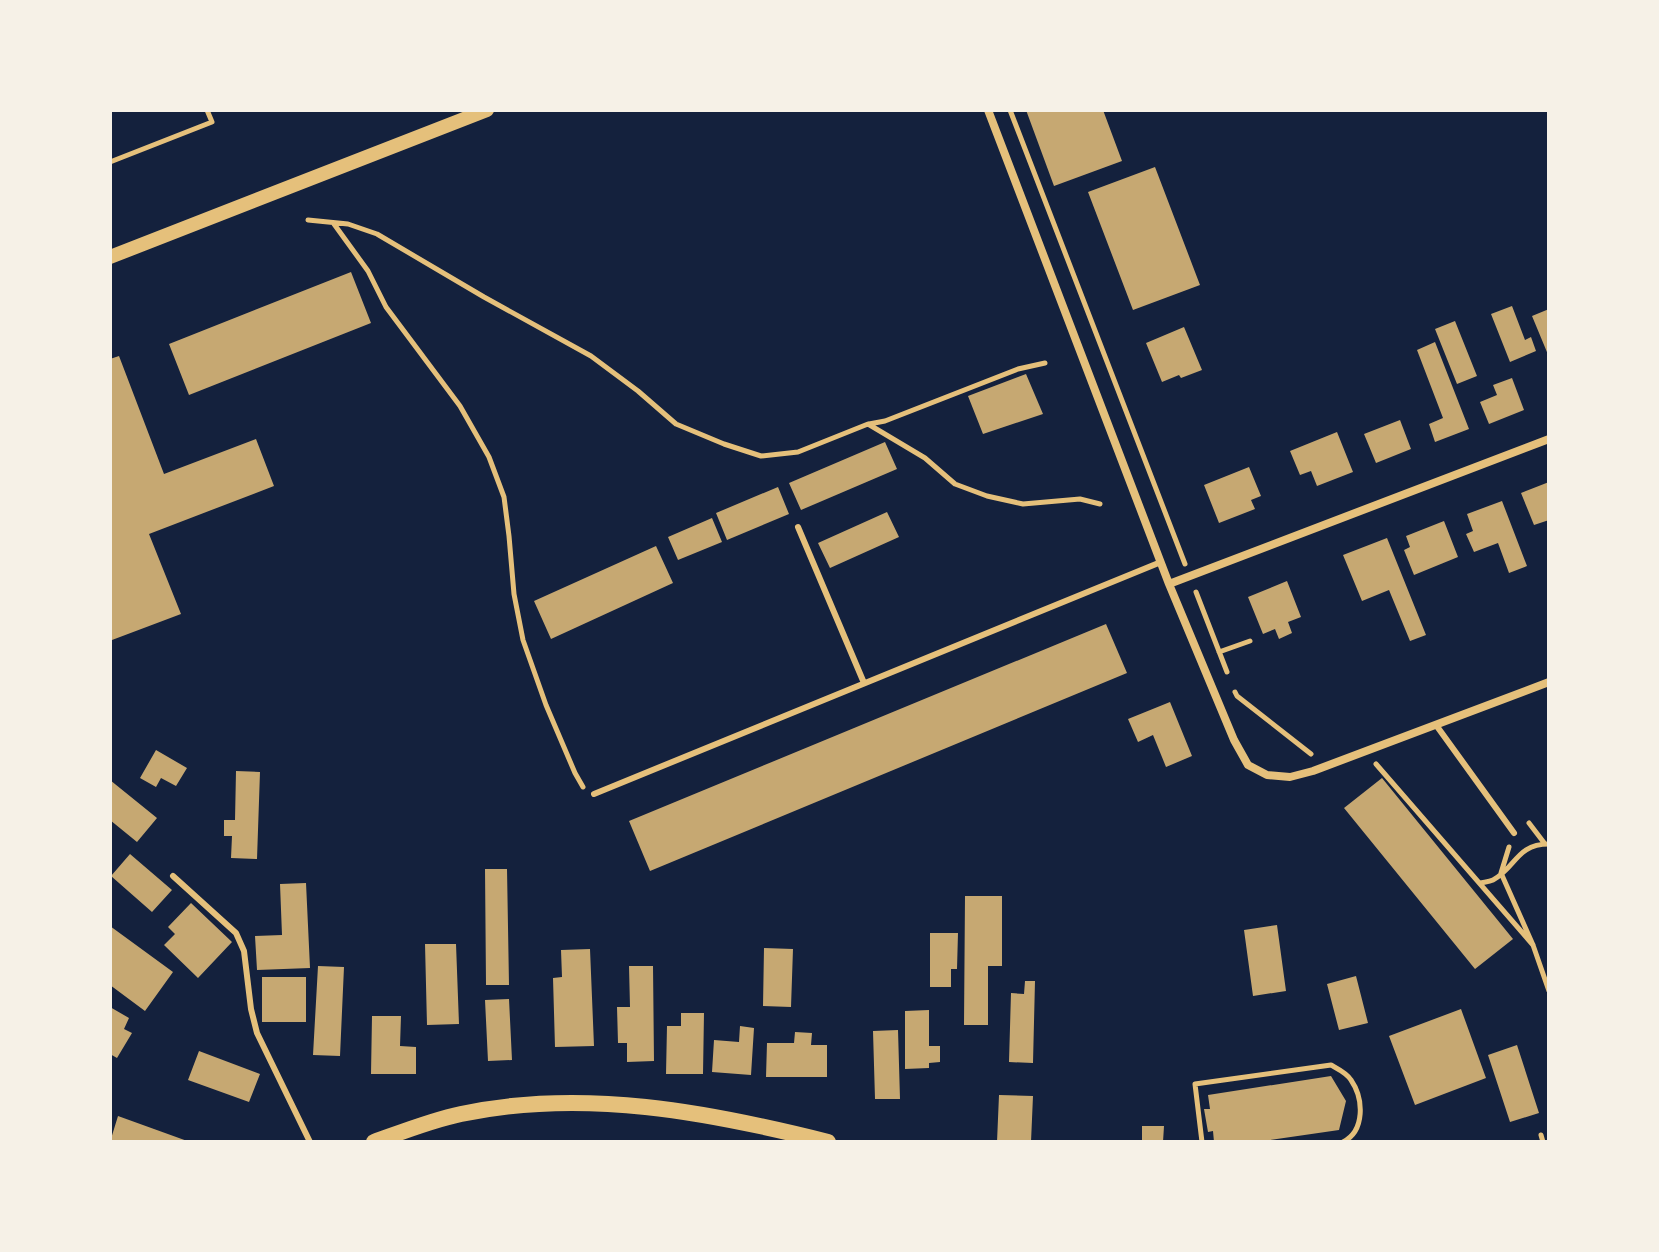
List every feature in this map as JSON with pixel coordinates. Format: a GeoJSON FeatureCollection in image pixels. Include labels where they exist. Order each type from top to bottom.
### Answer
{"type":"FeatureCollection","features":[{"type":"Feature","properties":{"kind":"main road"},"geometry":{"type":"LineString","coordinates":[[374,1142],[460,1114],[514,1105],[570,1102],[649,1107],[709,1116],[828,1142]]}},
{"type":"Feature","properties":{"kind":"street"},"geometry":{"type":"LineString","coordinates":[[110,257],[487,110]]}},
{"type":"Feature","properties":{"kind":"street"},"geometry":{"type":"LineString","coordinates":[[988,110],[1169,584],[1234,740],[1248,765],[1267,775],[1290,777],[1313,771],[1549,682]]}},
{"type":"Feature","properties":{"kind":"street"},"geometry":{"type":"LineString","coordinates":[[1169,584],[1549,439]]}},
{"type":"Feature","properties":{"kind":"lane"},"geometry":{"type":"LineString","coordinates":[[798,527],[864,683]]}},
{"type":"Feature","properties":{"kind":"lane"},"geometry":{"type":"LineString","coordinates":[[590,793],[1161,562]]}},
{"type":"Feature","properties":{"kind":"lane"},"geometry":{"type":"LineString","coordinates":[[1436,725],[1514,833]]}},
{"type":"Feature","properties":{"kind":"lane"},"geometry":{"type":"LineString","coordinates":[[173,876],[236,933],[244,951],[257,1033],[310,1142]]}},
{"type":"Feature","properties":{"kind":"path"},"geometry":{"type":"LineString","coordinates":[[110,162],[212,122],[207,110]]}},
{"type":"Feature","properties":{"kind":"path"},"geometry":{"type":"LineString","coordinates":[[1010,110],[1237,696],[1315,757]]}},
{"type":"Feature","properties":{"kind":"path"},"geometry":{"type":"LineString","coordinates":[[308,220],[348,224],[377,234],[591,356],[676,424],[761,456],[798,452],[1018,369],[1045,363]]}},
{"type":"Feature","properties":{"kind":"path"},"geometry":{"type":"LineString","coordinates":[[334,223],[368,271],[386,307],[460,406],[489,457],[504,497],[514,594],[523,640],[575,773],[590,793]]}},
{"type":"Feature","properties":{"kind":"path"},"geometry":{"type":"LineString","coordinates":[[868,424],[925,458],[955,484],[987,496],[1023,504],[1080,499],[1100,504]]}},
{"type":"Feature","properties":{"kind":"path"},"geometry":{"type":"LineString","coordinates":[[1219,652],[1250,641]]}},
{"type":"Feature","properties":{"kind":"path"},"geometry":{"type":"LineString","coordinates":[[1368,751],[1533,945]]}},
{"type":"Feature","properties":{"kind":"path"},"geometry":{"type":"LineString","coordinates":[[1514,833],[1501,873],[1533,945],[1549,991]]}},
{"type":"Feature","properties":{"kind":"path"},"geometry":{"type":"LineString","coordinates":[[1480,883],[1493,880],[1520,853],[1534,845],[1549,844]]}},
{"type":"Feature","properties":{"kind":"path"},"geometry":{"type":"LineString","coordinates":[[1202,1142],[1203,1121],[1195,1084],[1331,1065],[1350,1078],[1358,1094],[1360,1109],[1356,1129],[1353,1137],[1343,1142]]}},
{"type":"Feature","properties":{"kind":"path"},"geometry":{"type":"LineString","coordinates":[[1356,1129],[1359,1142]]}},
{"type":"Feature","properties":{"kind":"building"},"geometry":{"type":"Polygon","coordinates":[[[1026,110],[1103,110],[1122,161],[1054,186],[1026,110]]]}},
{"type":"Feature","properties":{"kind":"building"},"geometry":{"type":"Polygon","coordinates":[[[1155,167],[1200,285],[1133,310],[1088,192],[1155,167]]]}},
{"type":"Feature","properties":{"kind":"building"},"geometry":{"type":"Polygon","coordinates":[[[351,272],[371,323],[189,395],[169,344],[351,272]]]}},
{"type":"Feature","properties":{"kind":"building"},"geometry":{"type":"Polygon","coordinates":[[[1512,306],[1525,340],[1531,337],[1536,351],[1510,362],[1491,314],[1512,306]]]}},
{"type":"Feature","properties":{"kind":"building"},"geometry":{"type":"Polygon","coordinates":[[[1549,309],[1549,357],[1532,316],[1549,309]]]}},
{"type":"Feature","properties":{"kind":"building"},"geometry":{"type":"Polygon","coordinates":[[[1455,321],[1477,376],[1457,384],[1435,329],[1455,321]]]}},
{"type":"Feature","properties":{"kind":"building"},"geometry":{"type":"Polygon","coordinates":[[[1184,327],[1202,370],[1162,382],[1146,343],[1184,327]]]}},
{"type":"Feature","properties":{"kind":"building"},"geometry":{"type":"Polygon","coordinates":[[[1435,342],[1469,429],[1435,442],[1429,424],[1443,418],[1417,350],[1435,342]]]}},
{"type":"Feature","properties":{"kind":"building"},"geometry":{"type":"Polygon","coordinates":[[[119,356],[164,474],[256,439],[274,486],[149,534],[181,614],[112,640],[110,359],[119,356]]]}},
{"type":"Feature","properties":{"kind":"building"},"geometry":{"type":"Polygon","coordinates":[[[1026,374],[1043,414],[983,434],[968,396],[1026,374]]]}},
{"type":"Feature","properties":{"kind":"building"},"geometry":{"type":"Polygon","coordinates":[[[1512,378],[1524,410],[1489,424],[1480,402],[1497,395],[1493,385],[1512,378]]]}},
{"type":"Feature","properties":{"kind":"building"},"geometry":{"type":"Polygon","coordinates":[[[1400,420],[1411,449],[1376,463],[1364,434],[1400,420]]]}},
{"type":"Feature","properties":{"kind":"building"},"geometry":{"type":"Polygon","coordinates":[[[1337,432],[1353,472],[1317,486],[1311,471],[1300,475],[1290,451],[1337,432]]]}},
{"type":"Feature","properties":{"kind":"building"},"geometry":{"type":"Polygon","coordinates":[[[885,442],[897,469],[801,510],[789,483],[885,442]]]}},
{"type":"Feature","properties":{"kind":"building"},"geometry":{"type":"Polygon","coordinates":[[[1249,467],[1261,496],[1251,500],[1255,509],[1219,523],[1204,485],[1249,467]]]}},
{"type":"Feature","properties":{"kind":"building"},"geometry":{"type":"Polygon","coordinates":[[[1549,482],[1549,520],[1534,525],[1521,493],[1549,482]]]}},
{"type":"Feature","properties":{"kind":"building"},"geometry":{"type":"Polygon","coordinates":[[[778,487],[789,514],[727,540],[716,513],[778,487]]]}},
{"type":"Feature","properties":{"kind":"building"},"geometry":{"type":"Polygon","coordinates":[[[1502,501],[1527,566],[1509,573],[1498,543],[1474,552],[1466,534],[1473,531],[1467,514],[1502,501]]]}},
{"type":"Feature","properties":{"kind":"building"},"geometry":{"type":"Polygon","coordinates":[[[887,512],[899,537],[830,568],[818,543],[887,512]]]}},
{"type":"Feature","properties":{"kind":"building"},"geometry":{"type":"Polygon","coordinates":[[[712,518],[722,542],[678,560],[668,537],[712,518]]]}},
{"type":"Feature","properties":{"kind":"building"},"geometry":{"type":"Polygon","coordinates":[[[1444,521],[1458,557],[1414,575],[1404,550],[1410,547],[1406,536],[1444,521]]]}},
{"type":"Feature","properties":{"kind":"building"},"geometry":{"type":"Polygon","coordinates":[[[1387,538],[1426,635],[1410,641],[1389,590],[1362,601],[1343,555],[1387,538]]]}},
{"type":"Feature","properties":{"kind":"building"},"geometry":{"type":"Polygon","coordinates":[[[656,546],[673,583],[551,639],[534,601],[656,546]]]}},
{"type":"Feature","properties":{"kind":"building"},"geometry":{"type":"Polygon","coordinates":[[[1287,581],[1301,617],[1288,622],[1292,633],[1279,639],[1275,629],[1263,634],[1248,597],[1287,581]]]}},
{"type":"Feature","properties":{"kind":"building"},"geometry":{"type":"Polygon","coordinates":[[[1106,624],[1127,673],[650,871],[629,821],[1106,624]]]}},
{"type":"Feature","properties":{"kind":"building"},"geometry":{"type":"Polygon","coordinates":[[[1170,702],[1192,756],[1166,767],[1153,735],[1138,742],[1128,719],[1170,702]]]}},
{"type":"Feature","properties":{"kind":"building"},"geometry":{"type":"Polygon","coordinates":[[[156,750],[187,768],[176,786],[161,778],[156,787],[140,778],[156,750]]]}},
{"type":"Feature","properties":{"kind":"building"},"geometry":{"type":"Polygon","coordinates":[[[236,771],[260,772],[257,859],[231,858],[232,836],[224,836],[224,820],[235,820],[236,771]]]}},
{"type":"Feature","properties":{"kind":"building"},"geometry":{"type":"Polygon","coordinates":[[[1382,778],[1513,939],[1475,969],[1344,808],[1382,778]]]}},
{"type":"Feature","properties":{"kind":"building"},"geometry":{"type":"Polygon","coordinates":[[[110,780],[157,818],[137,842],[110,820],[110,780]]]}},
{"type":"Feature","properties":{"kind":"building"},"geometry":{"type":"Polygon","coordinates":[[[130,854],[172,890],[152,912],[111,876],[130,854]]]}},
{"type":"Feature","properties":{"kind":"building"},"geometry":{"type":"Polygon","coordinates":[[[485,869],[507,869],[509,985],[486,985],[485,869]]]}},
{"type":"Feature","properties":{"kind":"building"},"geometry":{"type":"Polygon","coordinates":[[[306,883],[310,968],[257,970],[255,936],[282,935],[280,884],[306,883]]]}},
{"type":"Feature","properties":{"kind":"building"},"geometry":{"type":"Polygon","coordinates":[[[965,896],[1002,896],[1002,966],[988,966],[988,1025],[964,1025],[965,896]]]}},
{"type":"Feature","properties":{"kind":"building"},"geometry":{"type":"Polygon","coordinates":[[[191,903],[232,942],[198,978],[164,945],[175,934],[168,927],[191,903]]]}},
{"type":"Feature","properties":{"kind":"building"},"geometry":{"type":"Polygon","coordinates":[[[1277,925],[1286,991],[1253,996],[1244,930],[1277,925]]]}},
{"type":"Feature","properties":{"kind":"building"},"geometry":{"type":"Polygon","coordinates":[[[110,926],[173,972],[145,1011],[110,985],[110,926]]]}},
{"type":"Feature","properties":{"kind":"building"},"geometry":{"type":"Polygon","coordinates":[[[930,933],[958,933],[957,969],[951,969],[951,987],[930,987],[930,933]]]}},
{"type":"Feature","properties":{"kind":"building"},"geometry":{"type":"Polygon","coordinates":[[[425,944],[456,944],[459,1024],[427,1025],[425,944]]]}},
{"type":"Feature","properties":{"kind":"building"},"geometry":{"type":"Polygon","coordinates":[[[764,948],[793,949],[791,1007],[763,1006],[764,948]]]}},
{"type":"Feature","properties":{"kind":"building"},"geometry":{"type":"Polygon","coordinates":[[[590,949],[594,1046],[555,1047],[553,978],[562,977],[561,950],[590,949]]]}},
{"type":"Feature","properties":{"kind":"building"},"geometry":{"type":"Polygon","coordinates":[[[318,966],[344,967],[340,1056],[313,1055],[318,966]]]}},
{"type":"Feature","properties":{"kind":"building"},"geometry":{"type":"Polygon","coordinates":[[[629,966],[653,966],[654,1061],[627,1062],[627,1043],[618,1043],[617,1007],[630,1007],[629,966]]]}},
{"type":"Feature","properties":{"kind":"building"},"geometry":{"type":"Polygon","coordinates":[[[1356,976],[1368,1023],[1339,1030],[1327,984],[1356,976]]]}},
{"type":"Feature","properties":{"kind":"building"},"geometry":{"type":"Polygon","coordinates":[[[262,977],[306,977],[306,1022],[262,1022],[262,977]]]}},
{"type":"Feature","properties":{"kind":"building"},"geometry":{"type":"Polygon","coordinates":[[[1025,981],[1035,981],[1033,1063],[1009,1062],[1011,993],[1024,994],[1025,981]]]}},
{"type":"Feature","properties":{"kind":"building"},"geometry":{"type":"Polygon","coordinates":[[[509,999],[512,1060],[488,1061],[485,1000],[509,999]]]}},
{"type":"Feature","properties":{"kind":"building"},"geometry":{"type":"Polygon","coordinates":[[[110,1007],[129,1018],[124,1029],[132,1033],[117,1058],[110,1054],[110,1007]]]}},
{"type":"Feature","properties":{"kind":"building"},"geometry":{"type":"Polygon","coordinates":[[[1461,1009],[1486,1078],[1415,1105],[1389,1036],[1461,1009]]]}},
{"type":"Feature","properties":{"kind":"building"},"geometry":{"type":"Polygon","coordinates":[[[929,1010],[929,1046],[940,1046],[940,1062],[929,1063],[929,1068],[905,1069],[905,1011],[929,1010]]]}},
{"type":"Feature","properties":{"kind":"building"},"geometry":{"type":"Polygon","coordinates":[[[681,1013],[704,1013],[703,1074],[666,1074],[667,1026],[681,1026],[681,1013]]]}},
{"type":"Feature","properties":{"kind":"building"},"geometry":{"type":"Polygon","coordinates":[[[372,1016],[401,1016],[400,1046],[416,1047],[416,1074],[371,1074],[372,1016]]]}},
{"type":"Feature","properties":{"kind":"building"},"geometry":{"type":"Polygon","coordinates":[[[740,1026],[754,1028],[751,1075],[712,1072],[714,1040],[739,1042],[740,1026]]]}},
{"type":"Feature","properties":{"kind":"building"},"geometry":{"type":"Polygon","coordinates":[[[898,1030],[900,1099],[875,1099],[873,1031],[898,1030]]]}},
{"type":"Feature","properties":{"kind":"building"},"geometry":{"type":"Polygon","coordinates":[[[795,1032],[812,1033],[811,1045],[827,1045],[827,1077],[766,1077],[767,1043],[794,1043],[795,1032]]]}},
{"type":"Feature","properties":{"kind":"building"},"geometry":{"type":"Polygon","coordinates":[[[1517,1045],[1539,1113],[1510,1122],[1488,1055],[1517,1045]]]}},
{"type":"Feature","properties":{"kind":"building"},"geometry":{"type":"Polygon","coordinates":[[[199,1051],[260,1074],[249,1102],[188,1080],[199,1051]]]}},
{"type":"Feature","properties":{"kind":"building"},"geometry":{"type":"Polygon","coordinates":[[[1331,1076],[1346,1101],[1339,1130],[1257,1142],[1214,1142],[1213,1131],[1208,1132],[1204,1109],[1210,1109],[1208,1095],[1331,1076]]]}},
{"type":"Feature","properties":{"kind":"building"},"geometry":{"type":"Polygon","coordinates":[[[999,1095],[1033,1096],[1031,1142],[997,1142],[999,1095]]]}},
{"type":"Feature","properties":{"kind":"building"},"geometry":{"type":"Polygon","coordinates":[[[118,1116],[190,1142],[110,1142],[118,1116]]]}},
{"type":"Feature","properties":{"kind":"building"},"geometry":{"type":"Polygon","coordinates":[[[1142,1126],[1164,1126],[1163,1142],[1142,1142],[1142,1126]]]}}]}
